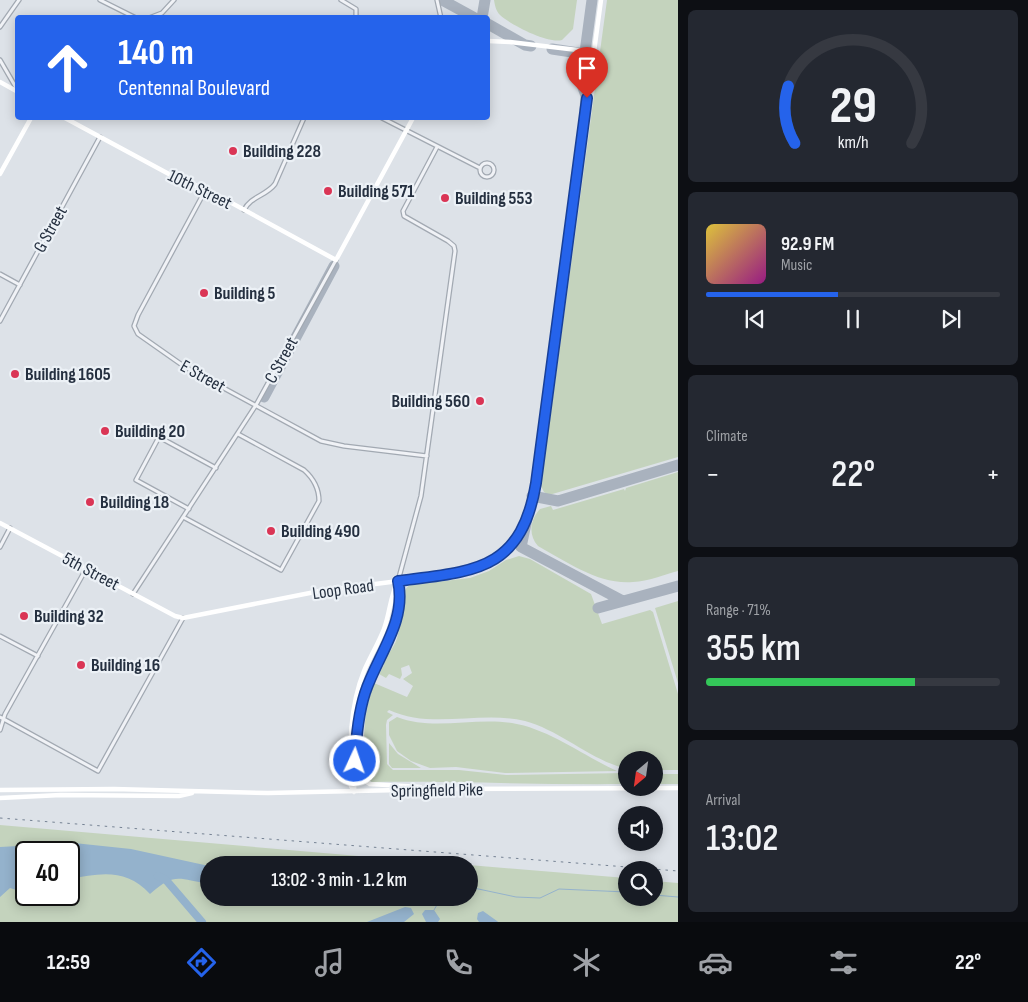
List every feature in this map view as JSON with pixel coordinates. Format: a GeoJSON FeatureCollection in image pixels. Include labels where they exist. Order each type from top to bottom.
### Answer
{"type":"FeatureCollection","features":[{"type":"Feature","properties":{"kind":"street"},"geometry":{"type":"LineString","coordinates":[[0,27],[19,0]]}},
{"type":"Feature","properties":{"kind":"street"},"geometry":{"type":"LineString","coordinates":[[100,0],[130,15]]}},
{"type":"Feature","properties":{"kind":"street"},"geometry":{"type":"LineString","coordinates":[[157,15],[162,13],[174,0]]}},
{"type":"Feature","properties":{"kind":"street"},"geometry":{"type":"LineString","coordinates":[[342,0],[355,8],[357,15]]}},
{"type":"Feature","properties":{"kind":"street"},"geometry":{"type":"LineString","coordinates":[[437,0],[440,15]]}},
{"type":"Feature","properties":{"kind":"street","name":"Loop Road"},"geometry":{"type":"LineString","coordinates":[[183,618],[325,590],[463,572],[486,565],[502,555],[525,525],[536,483],[601,0]]}},
{"type":"Feature","properties":{"kind":"street"},"geometry":{"type":"LineString","coordinates":[[490,41],[594,52]]}},
{"type":"Feature","properties":{"kind":"street"},"geometry":{"type":"LineString","coordinates":[[0,60],[15,86]]}},
{"type":"Feature","properties":{"kind":"street"},"geometry":{"type":"LineString","coordinates":[[0,82],[15,90]]}},
{"type":"Feature","properties":{"kind":"street"},"geometry":{"type":"LineString","coordinates":[[0,174],[30,120]]}},
{"type":"Feature","properties":{"kind":"street","name":"10th Street"},"geometry":{"type":"LineString","coordinates":[[69,120],[180,180],[206,189],[336,260]]}},
{"type":"Feature","properties":{"kind":"street"},"geometry":{"type":"LineString","coordinates":[[244,210],[251,200],[272,188],[303,120]]}},
{"type":"Feature","properties":{"kind":"street"},"geometry":{"type":"LineString","coordinates":[[386,120],[480,168]]}},
{"type":"Feature","properties":{"kind":"street","name":"C Street"},"geometry":{"type":"LineString","coordinates":[[133,594],[256,405],[412,120]]}},
{"type":"Feature","properties":{"kind":"street","name":"G Street"},"geometry":{"type":"LineString","coordinates":[[0,321],[100,136]]}},
{"type":"Feature","properties":{"kind":"street"},"geometry":{"type":"LineString","coordinates":[[354,792],[351,786],[350,738],[354,706],[364,671],[384,629],[393,591],[398,581],[419,505],[455,249],[448,241],[404,216],[402,210],[437,147]]}},
{"type":"Feature","properties":{"kind":"street"},"geometry":{"type":"LineString","coordinates":[[487,163],[491,164],[494,171],[490,177],[485,177],[480,174],[480,168],[487,163]]}},
{"type":"Feature","properties":{"kind":"street","name":"E Street"},"geometry":{"type":"LineString","coordinates":[[206,189],[138,315],[135,328],[140,337],[171,359],[327,443],[427,456]]}},
{"type":"Feature","properties":{"kind":"street"},"geometry":{"type":"LineString","coordinates":[[0,274],[20,284]]}},
{"type":"Feature","properties":{"kind":"street"},"geometry":{"type":"LineString","coordinates":[[184,517],[281,570],[319,501],[318,490],[311,477],[304,470],[238,434]]}},
{"type":"Feature","properties":{"kind":"street"},"geometry":{"type":"LineString","coordinates":[[189,509],[136,480],[159,437],[216,468]]}},
{"type":"Feature","properties":{"kind":"street","name":"5th Street"},"geometry":{"type":"LineString","coordinates":[[0,523],[175,616],[183,618]]}},
{"type":"Feature","properties":{"kind":"street"},"geometry":{"type":"LineString","coordinates":[[0,547],[10,528]]}},
{"type":"Feature","properties":{"kind":"street"},"geometry":{"type":"LineString","coordinates":[[0,730],[2,718],[86,569]]}},
{"type":"Feature","properties":{"kind":"street"},"geometry":{"type":"LineString","coordinates":[[354,792],[359,716],[372,674],[380,665],[398,607],[400,591],[398,581]]}},
{"type":"Feature","properties":{"kind":"street"},"geometry":{"type":"LineString","coordinates":[[2,718],[98,771],[183,618]]}},
{"type":"Feature","properties":{"kind":"street"},"geometry":{"type":"LineString","coordinates":[[0,636],[38,656]]}},
{"type":"Feature","properties":{"kind":"street"},"geometry":{"type":"LineString","coordinates":[[359,716],[360,772],[365,781],[370,784],[444,789]]}},
{"type":"Feature","properties":{"kind":"street","name":"Springfield Pike"},"geometry":{"type":"LineString","coordinates":[[0,790],[114,789],[196,792],[354,792],[444,789],[678,788]]}},
{"type":"Feature","properties":{"kind":"street","name":"Springfield Pike"},"geometry":{"type":"LineString","coordinates":[[0,798],[50,795],[179,796],[196,792]]}},
{"type":"Feature","properties":{"kind":"green space"},"geometry":{"type":"Polygon","coordinates":[[[494,0],[577,0],[573,29],[562,40],[539,36],[512,24],[500,15],[494,0]]]}},
{"type":"Feature","properties":{"kind":"green space"},"geometry":{"type":"Polygon","coordinates":[[[607,0],[678,0],[678,457],[549,495],[544,492],[541,486],[607,0]]]}},
{"type":"Feature","properties":{"kind":"green space"},"geometry":{"type":"Polygon","coordinates":[[[678,472],[678,571],[633,582],[608,580],[572,565],[538,546],[535,542],[532,523],[540,509],[551,506],[553,510],[624,489],[625,491],[626,488],[678,472]]]}},
{"type":"Feature","properties":{"kind":"green space"},"geometry":{"type":"Polygon","coordinates":[[[519,556],[530,559],[591,594],[602,624],[650,610],[653,612],[678,694],[678,770],[663,770],[663,751],[618,751],[618,766],[594,756],[549,730],[525,721],[491,717],[422,719],[405,716],[389,710],[387,712],[393,715],[387,720],[386,725],[387,764],[393,770],[459,770],[506,775],[618,773],[618,784],[372,782],[366,779],[365,720],[374,683],[407,697],[413,686],[403,679],[412,673],[409,665],[401,668],[402,675],[400,679],[389,674],[386,678],[379,674],[384,665],[383,662],[397,638],[403,594],[406,589],[410,585],[470,578],[489,571],[506,560],[519,556]]]}},
{"type":"Feature","properties":{"kind":"green space"},"geometry":{"type":"Polygon","coordinates":[[[678,601],[678,683],[655,608],[678,601]]]}},
{"type":"Feature","properties":{"kind":"green space"},"geometry":{"type":"Polygon","coordinates":[[[397,717],[425,723],[498,722],[526,726],[552,737],[617,771],[505,773],[456,767],[430,768],[411,761],[397,751],[389,735],[389,722],[397,717]]]}},
{"type":"Feature","properties":{"kind":"green space"},"geometry":{"type":"Polygon","coordinates":[[[389,743],[398,754],[421,768],[392,768],[389,764],[389,743]]]}},
{"type":"Feature","properties":{"kind":"green space"},"geometry":{"type":"Polygon","coordinates":[[[663,774],[678,774],[678,784],[663,784],[663,774]]]}},
{"type":"Feature","properties":{"kind":"green space"},"geometry":{"type":"Polygon","coordinates":[[[0,825],[359,856],[200,856],[200,906],[478,906],[478,866],[618,877],[618,906],[663,906],[663,882],[678,883],[678,922],[0,922],[0,825]]]}},
{"type":"Feature","properties":{"kind":"water"},"geometry":{"type":"Polygon","coordinates":[[[80,844],[131,849],[200,864],[200,882],[183,879],[171,880],[165,882],[150,894],[132,880],[122,876],[112,874],[80,877],[80,844]]]}},
{"type":"Feature","properties":{"kind":"water"},"geometry":{"type":"Polygon","coordinates":[[[15,846],[15,890],[10,888],[0,897],[0,847],[15,846]]]}},
{"type":"Feature","properties":{"kind":"water"},"geometry":{"type":"Polygon","coordinates":[[[405,907],[411,908],[414,914],[404,922],[367,922],[405,907]]]}},
{"type":"Feature","properties":{"kind":"water"},"geometry":{"type":"Polygon","coordinates":[[[425,910],[434,910],[440,919],[438,922],[426,922],[422,914],[425,910]]]}},
{"type":"Feature","properties":{"kind":"water"},"geometry":{"type":"Polygon","coordinates":[[[483,911],[498,922],[479,922],[477,919],[478,913],[483,911]]]}},
{"type":"Feature","properties":{"kind":"waterway"},"geometry":{"type":"LineString","coordinates":[[158,876],[166,880],[202,922]]}},
{"type":"Feature","properties":{"kind":"waterway"},"geometry":{"type":"LineString","coordinates":[[478,889],[516,897],[540,898],[559,889],[618,892]]}},
{"type":"Feature","properties":{"kind":"waterway"},"geometry":{"type":"LineString","coordinates":[[663,896],[678,897]]}},
{"type":"Feature","properties":{"kind":"waterway"},"geometry":{"type":"LineString","coordinates":[[434,910],[436,906]]}},
{"type":"Feature","properties":{"kind":"taxiway"},"geometry":{"type":"LineString","coordinates":[[442,0],[470,15]]}},
{"type":"Feature","properties":{"kind":"taxiway"},"geometry":{"type":"LineString","coordinates":[[482,15],[485,0]]}},
{"type":"Feature","properties":{"kind":"taxiway"},"geometry":{"type":"LineString","coordinates":[[585,109],[586,96],[581,82],[592,0]]}},
{"type":"Feature","properties":{"kind":"taxiway"},"geometry":{"type":"LineString","coordinates":[[490,25],[525,45],[531,46]]}},
{"type":"Feature","properties":{"kind":"taxiway"},"geometry":{"type":"LineString","coordinates":[[552,49],[585,54]]}},
{"type":"Feature","properties":{"kind":"taxiway"},"geometry":{"type":"LineString","coordinates":[[264,397],[334,266]]}},
{"type":"Feature","properties":{"kind":"taxiway"},"geometry":{"type":"LineString","coordinates":[[532,496],[558,501],[678,465]]}},
{"type":"Feature","properties":{"kind":"taxiway"},"geometry":{"type":"LineString","coordinates":[[528,514],[521,547],[623,601]]}},
{"type":"Feature","properties":{"kind":"taxiway"},"geometry":{"type":"LineString","coordinates":[[598,608],[678,586]]}},
{"type":"Feature","properties":{"kind":"railway"},"geometry":{"type":"LineString","coordinates":[[0,818],[678,871]]}},
{"type":"Feature","properties":{"kind":"place","name":"Building 228"},"geometry":{"type":"Point","coordinates":[233,151]}},
{"type":"Feature","properties":{"kind":"place","name":"Building 571"},"geometry":{"type":"Point","coordinates":[328,191]}},
{"type":"Feature","properties":{"kind":"place","name":"Building 553"},"geometry":{"type":"Point","coordinates":[445,198]}},
{"type":"Feature","properties":{"kind":"place","name":"Building 5"},"geometry":{"type":"Point","coordinates":[204,293]}},
{"type":"Feature","properties":{"kind":"place","name":"Building 1605"},"geometry":{"type":"Point","coordinates":[15,374]}},
{"type":"Feature","properties":{"kind":"place","name":"Building 560"},"geometry":{"type":"Point","coordinates":[480,401]}},
{"type":"Feature","properties":{"kind":"place","name":"Building 20"},"geometry":{"type":"Point","coordinates":[105,431]}},
{"type":"Feature","properties":{"kind":"place","name":"Building 18"},"geometry":{"type":"Point","coordinates":[90,502]}},
{"type":"Feature","properties":{"kind":"place","name":"Building 490"},"geometry":{"type":"Point","coordinates":[271,531]}},
{"type":"Feature","properties":{"kind":"place","name":"Building 32"},"geometry":{"type":"Point","coordinates":[24,616]}},
{"type":"Feature","properties":{"kind":"place","name":"Building 16"},"geometry":{"type":"Point","coordinates":[81,665]}},
{"type":"Feature","properties":{"kind":"route"},"geometry":{"type":"LineString","coordinates":[[355,761],[360,712],[373,670],[382,656],[395,621],[400,591],[398,581],[463,572],[486,565],[502,555],[512,544],[525,525],[530,511],[536,483],[587,98]]}}]}
